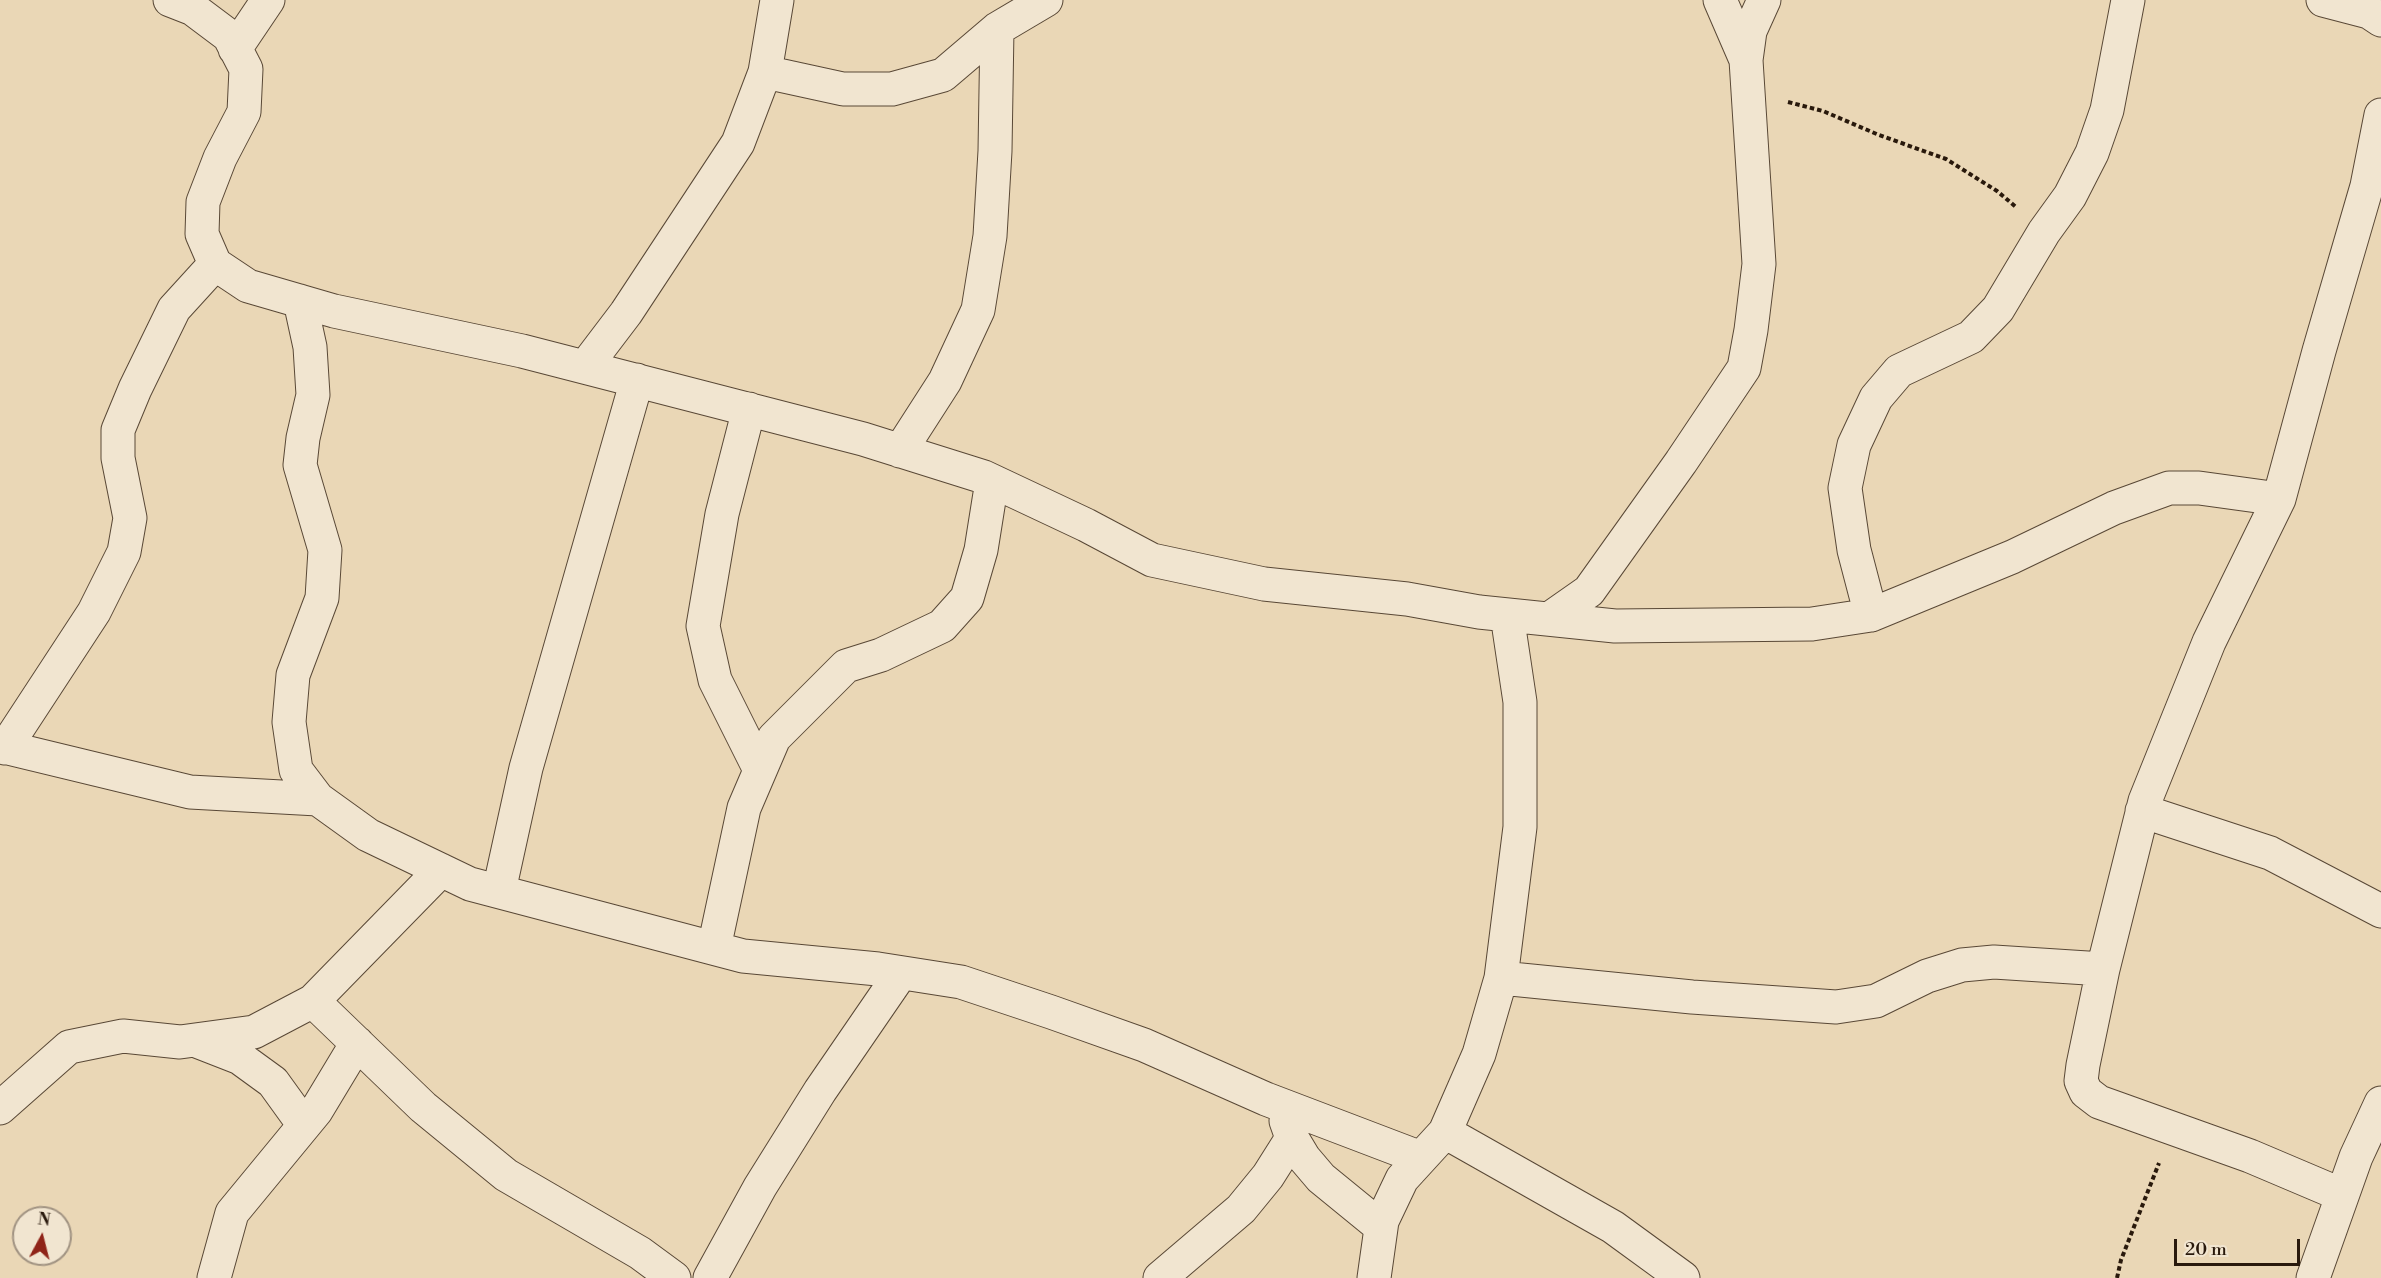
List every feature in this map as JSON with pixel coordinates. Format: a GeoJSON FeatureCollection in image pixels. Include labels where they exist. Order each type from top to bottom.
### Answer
{"type":"FeatureCollection","features":[{"type":"Feature","properties":{"kind":"street"},"geometry":{"type":"LineString","coordinates":[[170,0],[193,9],[229,36],[246,69],[244,112],[220,159],[203,202],[202,234],[214,264],[248,286],[334,311],[522,351],[863,439],[992,481],[1086,525],[1152,560],[1264,584],[1407,599],[1507,615],[1615,626],[1704,627],[1812,624],[1871,615],[2012,557],[2114,508],[2169,488],[2199,488],[2279,499]]}},
{"type":"Feature","properties":{"kind":"street"},"geometry":{"type":"LineString","coordinates":[[235,49],[268,0]]}},
{"type":"Feature","properties":{"kind":"street"},"geometry":{"type":"LineString","coordinates":[[585,367],[626,313],[738,143],[765,72],[777,0]]}},
{"type":"Feature","properties":{"kind":"street"},"geometry":{"type":"LineString","coordinates":[[765,72],[843,89],[892,89],[943,75],[997,29],[1046,0]]}},
{"type":"Feature","properties":{"kind":"street"},"geometry":{"type":"LineString","coordinates":[[1720,0],[1746,60]]}},
{"type":"Feature","properties":{"kind":"street"},"geometry":{"type":"LineString","coordinates":[[1549,619],[1589,591],[1681,462],[1744,368],[1759,264],[1746,60],[1750,31],[1764,0]]}},
{"type":"Feature","properties":{"kind":"street"},"geometry":{"type":"LineString","coordinates":[[1871,615],[1854,550],[1845,488],[1854,445],[1876,398],[1899,371],[1971,337],[1998,309],[2044,232],[2070,196],[2092,153],[2107,110],[2128,0]]}},
{"type":"Feature","properties":{"kind":"street"},"geometry":{"type":"LineString","coordinates":[[2323,0],[2369,12],[2381,20]]}},
{"type":"Feature","properties":{"kind":"street"},"geometry":{"type":"LineString","coordinates":[[900,451],[945,381],[978,310],[990,236],[995,151],[997,29]]}},
{"type":"Feature","properties":{"kind":"street"},"geometry":{"type":"LineString","coordinates":[[2342,1195],[2250,1156],[2099,1102],[2086,1092],[2081,1081],[2103,969],[2142,811],[2209,642],[2279,499],[2367,186],[2381,115]]}},
{"type":"Feature","properties":{"kind":"street"},"geometry":{"type":"LineString","coordinates":[[214,264],[174,309],[118,430],[118,458],[130,518],[124,552],[94,612],[2,747],[190,792],[318,799]]}},
{"type":"Feature","properties":{"kind":"street"},"geometry":{"type":"LineString","coordinates":[[300,301],[310,347],[313,395],[303,438],[300,465],[325,550],[322,598],[293,675],[289,722],[296,770],[318,799],[368,836],[470,884],[743,956],[901,973],[961,982],[1051,1011],[1144,1045],[1281,1105],[1421,1158]]}},
{"type":"Feature","properties":{"kind":"street"},"geometry":{"type":"LineString","coordinates":[[499,891],[526,768],[637,380]]}},
{"type":"Feature","properties":{"kind":"street"},"geometry":{"type":"LineString","coordinates":[[749,409],[722,514],[703,626],[715,680],[760,770]]}},
{"type":"Feature","properties":{"kind":"street"},"geometry":{"type":"LineString","coordinates":[[714,948],[744,808],[774,738],[846,666],[881,655],[942,626],[967,598],[981,550],[992,481]]}},
{"type":"Feature","properties":{"kind":"street"},"geometry":{"type":"LineString","coordinates":[[1374,1278],[1381,1227],[1402,1179],[1445,1132],[1479,1054],[1501,978],[1520,827],[1520,702],[1507,615]]}},
{"type":"Feature","properties":{"kind":"street"},"geometry":{"type":"LineString","coordinates":[[2142,811],[2270,853],[2381,911]]}},
{"type":"Feature","properties":{"kind":"street"},"geometry":{"type":"LineString","coordinates":[[0,1108],[69,1047],[123,1036],[180,1042],[255,1032],[313,1000],[441,870]]}},
{"type":"Feature","properties":{"kind":"street"},"geometry":{"type":"LineString","coordinates":[[1501,978],[1692,997],[1836,1006],[1876,1001],[1926,976],[1962,965],[1994,962],[2103,969]]}},
{"type":"Feature","properties":{"kind":"street"},"geometry":{"type":"LineString","coordinates":[[710,1278],[759,1187],[820,1091],[901,973]]}},
{"type":"Feature","properties":{"kind":"street"},"geometry":{"type":"LineString","coordinates":[[313,1000],[423,1107],[506,1175],[640,1253],[674,1278]]}},
{"type":"Feature","properties":{"kind":"street"},"geometry":{"type":"LineString","coordinates":[[194,1040],[240,1058],[273,1082],[304,1125]]}},
{"type":"Feature","properties":{"kind":"street"},"geometry":{"type":"LineString","coordinates":[[214,1278],[232,1214],[316,1111],[357,1043]]}},
{"type":"Feature","properties":{"kind":"street"},"geometry":{"type":"LineString","coordinates":[[2313,1278],[2356,1157],[2381,1103]]}},
{"type":"Feature","properties":{"kind":"street"},"geometry":{"type":"LineString","coordinates":[[1281,1105],[1292,1138],[1304,1158],[1321,1178],[1381,1227]]}},
{"type":"Feature","properties":{"kind":"street"},"geometry":{"type":"LineString","coordinates":[[1445,1132],[1612,1227],[1683,1278]]}},
{"type":"Feature","properties":{"kind":"street"},"geometry":{"type":"LineString","coordinates":[[1160,1278],[1241,1209],[1268,1176],[1292,1138]]}},
{"type":"Feature","properties":{"kind":"path"},"geometry":{"type":"LineString","coordinates":[[1749,92],[1822,111],[1946,159],[1997,191],[2044,232]]}},
{"type":"Feature","properties":{"kind":"path"},"geometry":{"type":"LineString","coordinates":[[2117,1278],[2121,1260],[2172,1129]]}}]}
